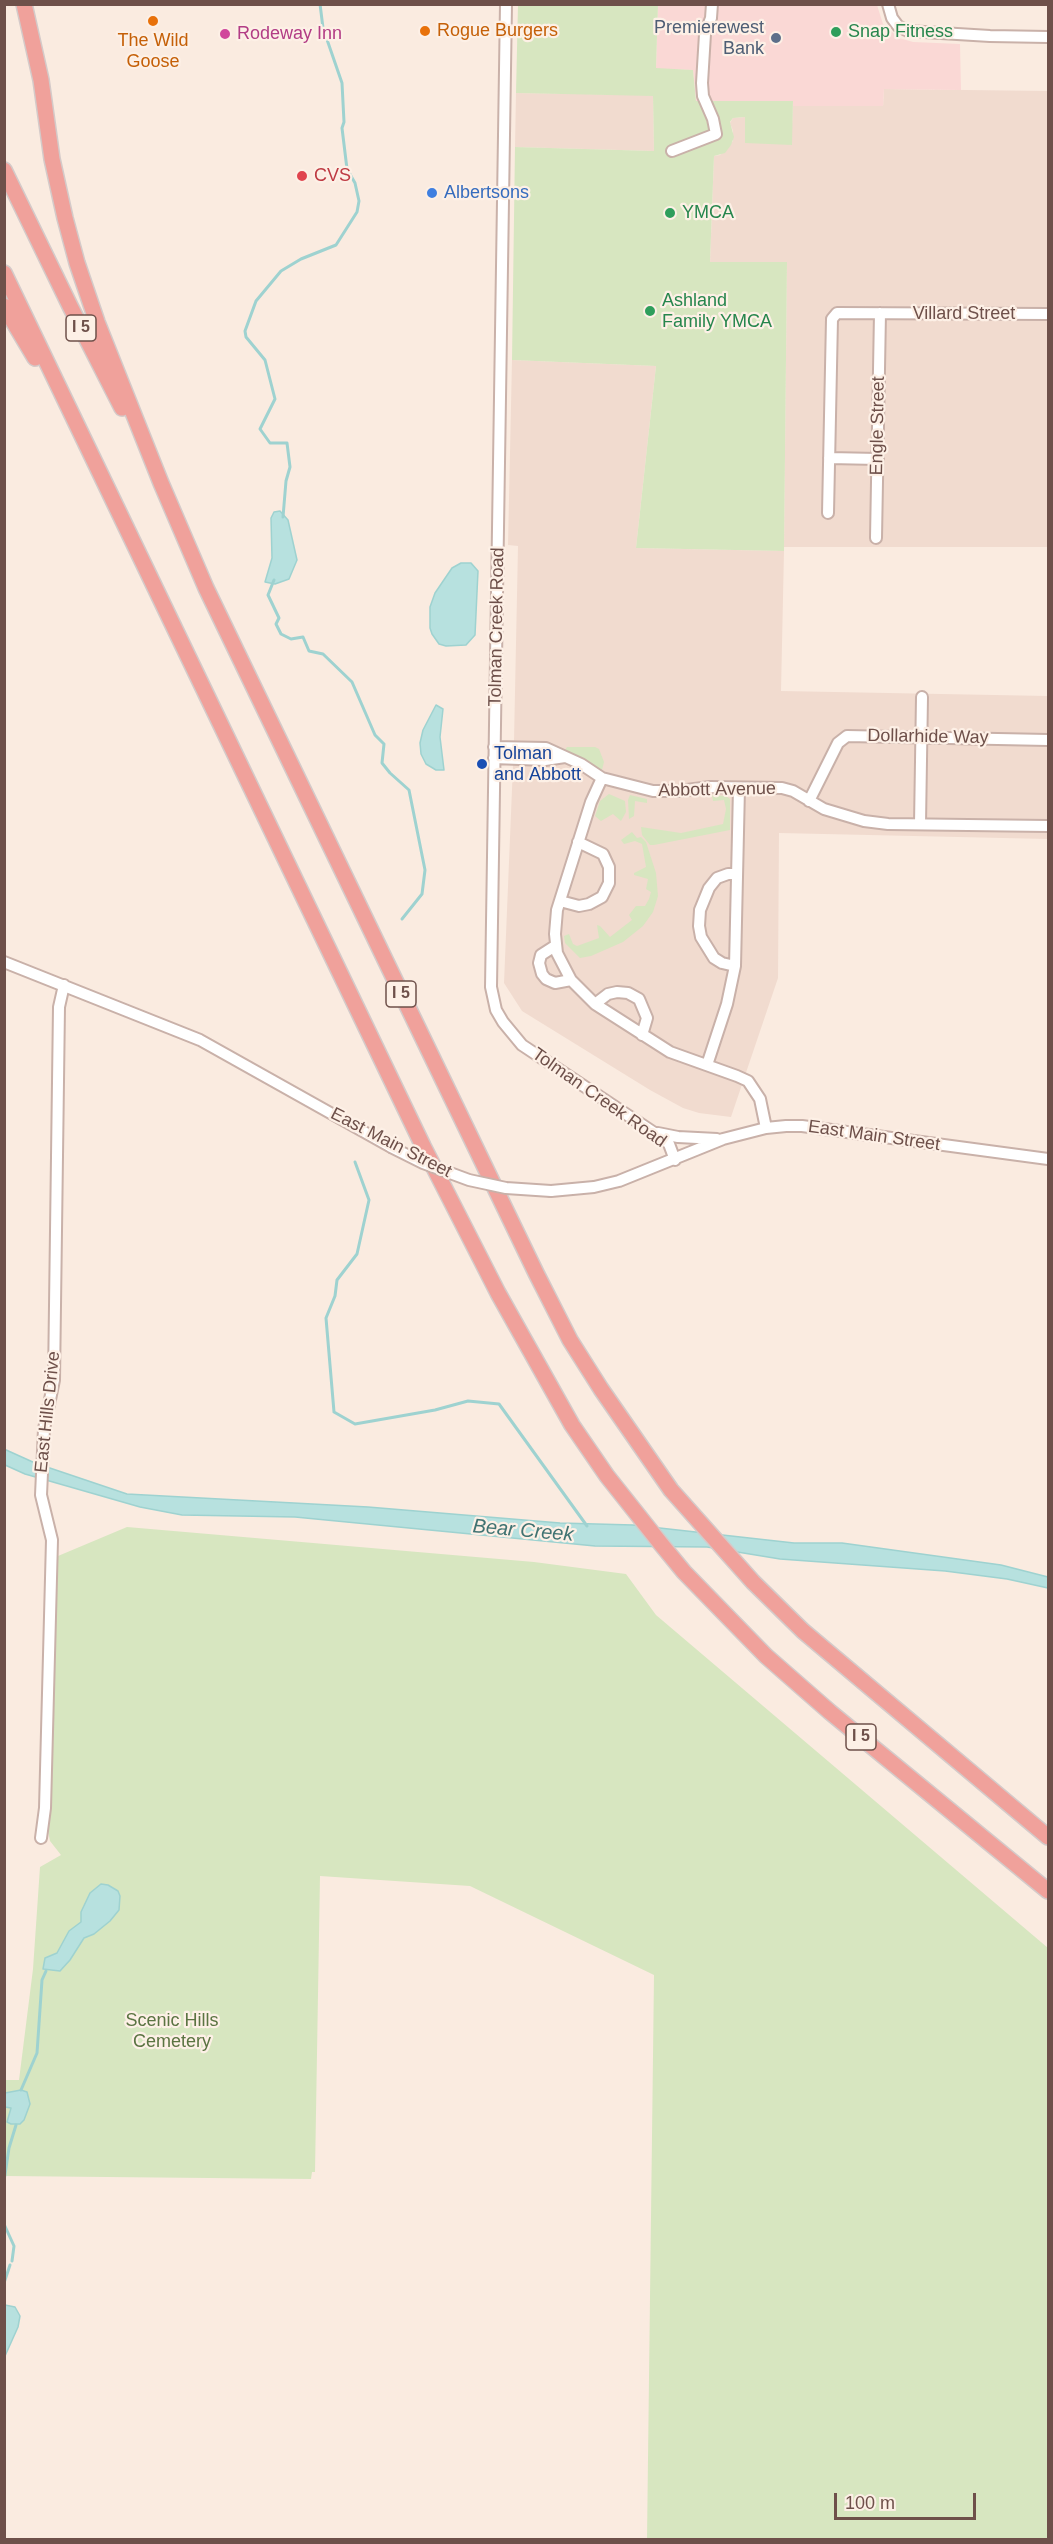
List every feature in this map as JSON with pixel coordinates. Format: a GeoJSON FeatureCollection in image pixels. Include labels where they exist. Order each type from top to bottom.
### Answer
{"type":"FeatureCollection","features":[{"type":"Feature","properties":{"kind":"highway"},"geometry":{"type":"LineString","coordinates":[[24,4],[41,80],[54,169],[74,252],[97,322],[161,483]]}},
{"type":"Feature","properties":{"kind":"highway","name":"I 5"},"geometry":{"type":"LineString","coordinates":[[4,170],[70,306],[161,483],[211,598],[536,1274],[582,1360],[671,1490],[753,1582],[803,1631],[1048,1837]]}},
{"type":"Feature","properties":{"kind":"highway","name":"I 5"},"geometry":{"type":"LineString","coordinates":[[4,273],[473,1246],[556,1400],[627,1502],[684,1572],[774,1663],[1048,1891]]}},
{"type":"Feature","properties":{"kind":"highway"},"geometry":{"type":"LineString","coordinates":[[4,306],[115,506]]}},
{"type":"Feature","properties":{"kind":"street","name":"Tolman Creek Road"},"geometry":{"type":"LineString","coordinates":[[506,4],[490,977],[496,1010],[510,1034],[522,1045],[651,1130],[669,1144],[675,1160]]}},
{"type":"Feature","properties":{"kind":"street"},"geometry":{"type":"LineString","coordinates":[[672,151],[716,134],[713,119],[703,96],[702,83],[705,34],[711,18],[712,4]]}},
{"type":"Feature","properties":{"kind":"street"},"geometry":{"type":"LineString","coordinates":[[888,4],[892,18],[898,26],[908,31],[1048,37]]}},
{"type":"Feature","properties":{"kind":"street","name":"Villard Street"},"geometry":{"type":"LineString","coordinates":[[829,458],[831,319],[837,313],[1048,314]]}},
{"type":"Feature","properties":{"kind":"street","name":"Engle Street"},"geometry":{"type":"LineString","coordinates":[[876,538],[880,313]]}},
{"type":"Feature","properties":{"kind":"street"},"geometry":{"type":"LineString","coordinates":[[828,513],[829,458],[878,459]]}},
{"type":"Feature","properties":{"kind":"street"},"geometry":{"type":"LineString","coordinates":[[920,824],[922,697]]}},
{"type":"Feature","properties":{"kind":"street","name":"Dollarhide Way"},"geometry":{"type":"LineString","coordinates":[[809,801],[842,739],[852,736],[1048,740]]}},
{"type":"Feature","properties":{"kind":"street","name":"Abbott Avenue"},"geometry":{"type":"LineString","coordinates":[[494,753],[546,748],[602,778],[653,791],[679,791],[710,787],[782,788],[793,791],[841,815],[864,821],[1048,826]]}},
{"type":"Feature","properties":{"kind":"street"},"geometry":{"type":"LineString","coordinates":[[602,778],[591,802],[560,901],[555,921],[555,946],[571,980],[596,1004],[669,1052],[748,1082],[760,1099],[766,1128]]}},
{"type":"Feature","properties":{"kind":"street"},"geometry":{"type":"LineString","coordinates":[[707,1065],[727,1004],[735,966],[739,788]]}},
{"type":"Feature","properties":{"kind":"street"},"geometry":{"type":"LineString","coordinates":[[560,901],[579,906],[589,904],[602,897],[609,883],[609,867],[603,854],[578,842]]}},
{"type":"Feature","properties":{"kind":"street"},"geometry":{"type":"LineString","coordinates":[[735,966],[722,963],[714,958],[701,937],[699,910],[708,888],[717,878],[737,874]]}},
{"type":"Feature","properties":{"kind":"street"},"geometry":{"type":"LineString","coordinates":[[555,946],[541,955],[539,963],[542,974],[546,979],[555,983],[571,980]]}},
{"type":"Feature","properties":{"kind":"street","name":"East Main Street"},"geometry":{"type":"LineString","coordinates":[[4,962],[200,1040],[390,1147],[423,1163],[469,1180],[506,1188],[551,1191],[608,1184],[675,1160],[723,1139],[766,1128],[802,1126],[1048,1159]]}},
{"type":"Feature","properties":{"kind":"street","name":"East Hills Drive"},"geometry":{"type":"LineString","coordinates":[[41,1838],[45,1808],[52,1540],[44,1512],[41,1483],[44,1429],[54,1380],[59,1007],[64,985]]}},
{"type":"Feature","properties":{"kind":"street"},"geometry":{"type":"LineString","coordinates":[[596,1004],[608,994],[617,992],[628,993],[639,999],[647,1018],[642,1035]]}},
{"type":"Feature","properties":{"kind":"street"},"geometry":{"type":"LineString","coordinates":[[651,1130],[678,1137],[723,1139]]}},
{"type":"Feature","properties":{"kind":"shaded area"},"geometry":{"type":"Polygon","coordinates":[[[658,5],[877,5],[883,24],[899,38],[913,42],[960,44],[961,90],[884,89],[883,106],[793,106],[793,101],[696,101],[693,70],[656,69],[658,5]]]}},
{"type":"Feature","properties":{"kind":"shaded area"},"geometry":{"type":"Polygon","coordinates":[[[884,89],[1048,91],[1048,547],[784,547],[787,262],[710,263],[714,156],[720,155],[733,141],[730,123],[733,118],[745,117],[791,145],[793,106],[883,106],[884,89]]]}},
{"type":"Feature","properties":{"kind":"shaded area"},"geometry":{"type":"Polygon","coordinates":[[[516,93],[653,95],[654,151],[515,147],[516,93]]]}},
{"type":"Feature","properties":{"kind":"shaded area"},"geometry":{"type":"Polygon","coordinates":[[[512,360],[656,366],[636,548],[784,551],[781,691],[1048,696],[1048,839],[779,833],[778,978],[731,1117],[699,1113],[683,1108],[650,1090],[522,1011],[504,983],[514,741],[518,546],[508,545],[512,360]]]}},
{"type":"Feature","properties":{"kind":"green space","name":"Ashland Family YMCA"},"geometry":{"type":"Polygon","coordinates":[[[518,5],[658,5],[656,68],[693,70],[696,101],[793,101],[792,145],[745,143],[745,117],[733,118],[730,122],[734,137],[731,145],[725,153],[714,156],[710,262],[787,262],[784,551],[636,548],[656,366],[512,360],[515,147],[654,151],[653,96],[516,93],[518,5]]]}},
{"type":"Feature","properties":{"kind":"green space"},"geometry":{"type":"Polygon","coordinates":[[[567,747],[599,749],[604,762],[602,770],[600,771],[565,750],[567,747]]]}},
{"type":"Feature","properties":{"kind":"green space"},"geometry":{"type":"Polygon","coordinates":[[[609,794],[625,801],[626,812],[621,821],[613,814],[601,821],[595,816],[600,801],[609,794]]]}},
{"type":"Feature","properties":{"kind":"green space"},"geometry":{"type":"Polygon","coordinates":[[[630,795],[647,799],[647,803],[635,801],[634,816],[629,819],[628,800],[630,795]]]}},
{"type":"Feature","properties":{"kind":"green space"},"geometry":{"type":"Polygon","coordinates":[[[712,795],[726,796],[730,799],[730,830],[654,845],[650,845],[642,835],[641,827],[681,833],[723,824],[726,809],[724,800],[713,801],[712,795]]]}},
{"type":"Feature","properties":{"kind":"green space"},"geometry":{"type":"Polygon","coordinates":[[[632,832],[637,838],[641,837],[646,842],[656,873],[658,896],[653,912],[643,926],[623,942],[591,956],[580,958],[565,943],[564,936],[569,934],[573,944],[577,946],[599,938],[597,925],[610,937],[632,920],[629,915],[636,906],[645,906],[649,899],[651,892],[646,889],[648,879],[634,875],[646,867],[642,844],[635,841],[624,844],[621,840],[632,832]]]}},
{"type":"Feature","properties":{"kind":"green space","name":"Scenic Hills Cemetery"},"geometry":{"type":"Polygon","coordinates":[[[127,1527],[534,1562],[626,1574],[656,1615],[1048,1948],[1048,2539],[647,2539],[654,1975],[470,1886],[320,1876],[315,2172],[312,2172],[311,2179],[5,2176],[5,2080],[19,2080],[33,1969],[40,1867],[61,1855],[50,1841],[48,1831],[58,1556],[127,1527]]]}},
{"type":"Feature","properties":{"kind":"water"},"geometry":{"type":"Polygon","coordinates":[[[280,511],[288,520],[297,560],[289,579],[275,584],[265,582],[272,558],[271,518],[274,512],[280,511]]]}},
{"type":"Feature","properties":{"kind":"water"},"geometry":{"type":"Polygon","coordinates":[[[461,563],[471,563],[478,571],[475,635],[466,645],[446,646],[439,644],[432,634],[430,607],[435,593],[452,568],[461,563]]]}},
{"type":"Feature","properties":{"kind":"water"},"geometry":{"type":"Polygon","coordinates":[[[436,705],[443,709],[440,737],[444,770],[436,770],[426,764],[421,754],[420,743],[423,730],[436,705]]]}},
{"type":"Feature","properties":{"kind":"water","name":"Bear Creek"},"geometry":{"type":"Polygon","coordinates":[[[4,1449],[35,1463],[127,1494],[368,1507],[560,1523],[633,1525],[794,1543],[842,1543],[1001,1565],[1048,1577],[1048,1588],[1007,1579],[945,1571],[780,1559],[707,1547],[595,1546],[295,1517],[182,1515],[140,1507],[25,1474],[5,1465],[4,1449]]]}},
{"type":"Feature","properties":{"kind":"water"},"geometry":{"type":"Polygon","coordinates":[[[101,1884],[118,1891],[119,1910],[94,1934],[84,1938],[60,1971],[43,1969],[45,1958],[57,1953],[69,1931],[81,1922],[81,1912],[90,1893],[101,1884]]]}},
{"type":"Feature","properties":{"kind":"water"},"geometry":{"type":"Polygon","coordinates":[[[21,2090],[27,2092],[30,2104],[24,2120],[20,2124],[11,2124],[7,2122],[11,2108],[5,2107],[5,2093],[21,2090]]]}},
{"type":"Feature","properties":{"kind":"water"},"geometry":{"type":"Polygon","coordinates":[[[5,2305],[15,2307],[20,2316],[18,2327],[5,2356],[5,2305]]]}},
{"type":"Feature","properties":{"kind":"waterway"},"geometry":{"type":"LineString","coordinates":[[283,517],[286,481],[290,467],[287,443],[270,443],[260,429],[275,399],[265,360],[246,337],[245,331],[256,301],[281,271],[301,259],[336,245],[357,212],[359,201],[355,183],[347,169],[342,128],[344,122],[342,83],[323,28],[320,4]]}},
{"type":"Feature","properties":{"kind":"waterway"},"geometry":{"type":"LineString","coordinates":[[274,580],[268,595],[279,618],[276,624],[281,634],[291,639],[303,637],[309,651],[323,654],[352,682],[375,735],[384,744],[382,763],[409,790],[425,870],[422,894],[402,919]]}},
{"type":"Feature","properties":{"kind":"waterway","name":"Bear Creek"},"geometry":{"type":"LineString","coordinates":[[355,1162],[369,1200],[357,1254],[337,1280],[335,1296],[326,1318],[334,1412],[355,1424],[435,1410],[468,1401],[499,1404],[587,1526]]}},
{"type":"Feature","properties":{"kind":"waterway"},"geometry":{"type":"LineString","coordinates":[[21,2090],[37,2053],[42,1980],[46,1971]]}},
{"type":"Feature","properties":{"kind":"waterway"},"geometry":{"type":"LineString","coordinates":[[4,2181],[9,2148],[16,2125]]}},
{"type":"Feature","properties":{"kind":"waterway"},"geometry":{"type":"LineString","coordinates":[[4,2224],[14,2246],[12,2261]]}},
{"type":"Feature","properties":{"kind":"waterway"},"geometry":{"type":"LineString","coordinates":[[4,2283],[10,2265]]}},
{"type":"Feature","properties":{"kind":"place","name":"The Wild Goose"},"geometry":{"type":"Point","coordinates":[153,21]}},
{"type":"Feature","properties":{"kind":"place","name":"Rogue Burgers"},"geometry":{"type":"Point","coordinates":[425,31]}},
{"type":"Feature","properties":{"kind":"place","name":"Snap Fitness"},"geometry":{"type":"Point","coordinates":[836,32]}},
{"type":"Feature","properties":{"kind":"place","name":"Rodeway Inn"},"geometry":{"type":"Point","coordinates":[225,34]}},
{"type":"Feature","properties":{"kind":"place","name":"Premierewest Bank"},"geometry":{"type":"Point","coordinates":[776,38]}},
{"type":"Feature","properties":{"kind":"place","name":"CVS"},"geometry":{"type":"Point","coordinates":[302,176]}},
{"type":"Feature","properties":{"kind":"place","name":"Albertsons"},"geometry":{"type":"Point","coordinates":[432,193]}},
{"type":"Feature","properties":{"kind":"place","name":"YMCA"},"geometry":{"type":"Point","coordinates":[670,213]}},
{"type":"Feature","properties":{"kind":"place","name":"Ashland Family YMCA"},"geometry":{"type":"Point","coordinates":[650,311]}},
{"type":"Feature","properties":{"kind":"place","name":"Tolman and Abbott"},"geometry":{"type":"Point","coordinates":[482,764]}}]}
